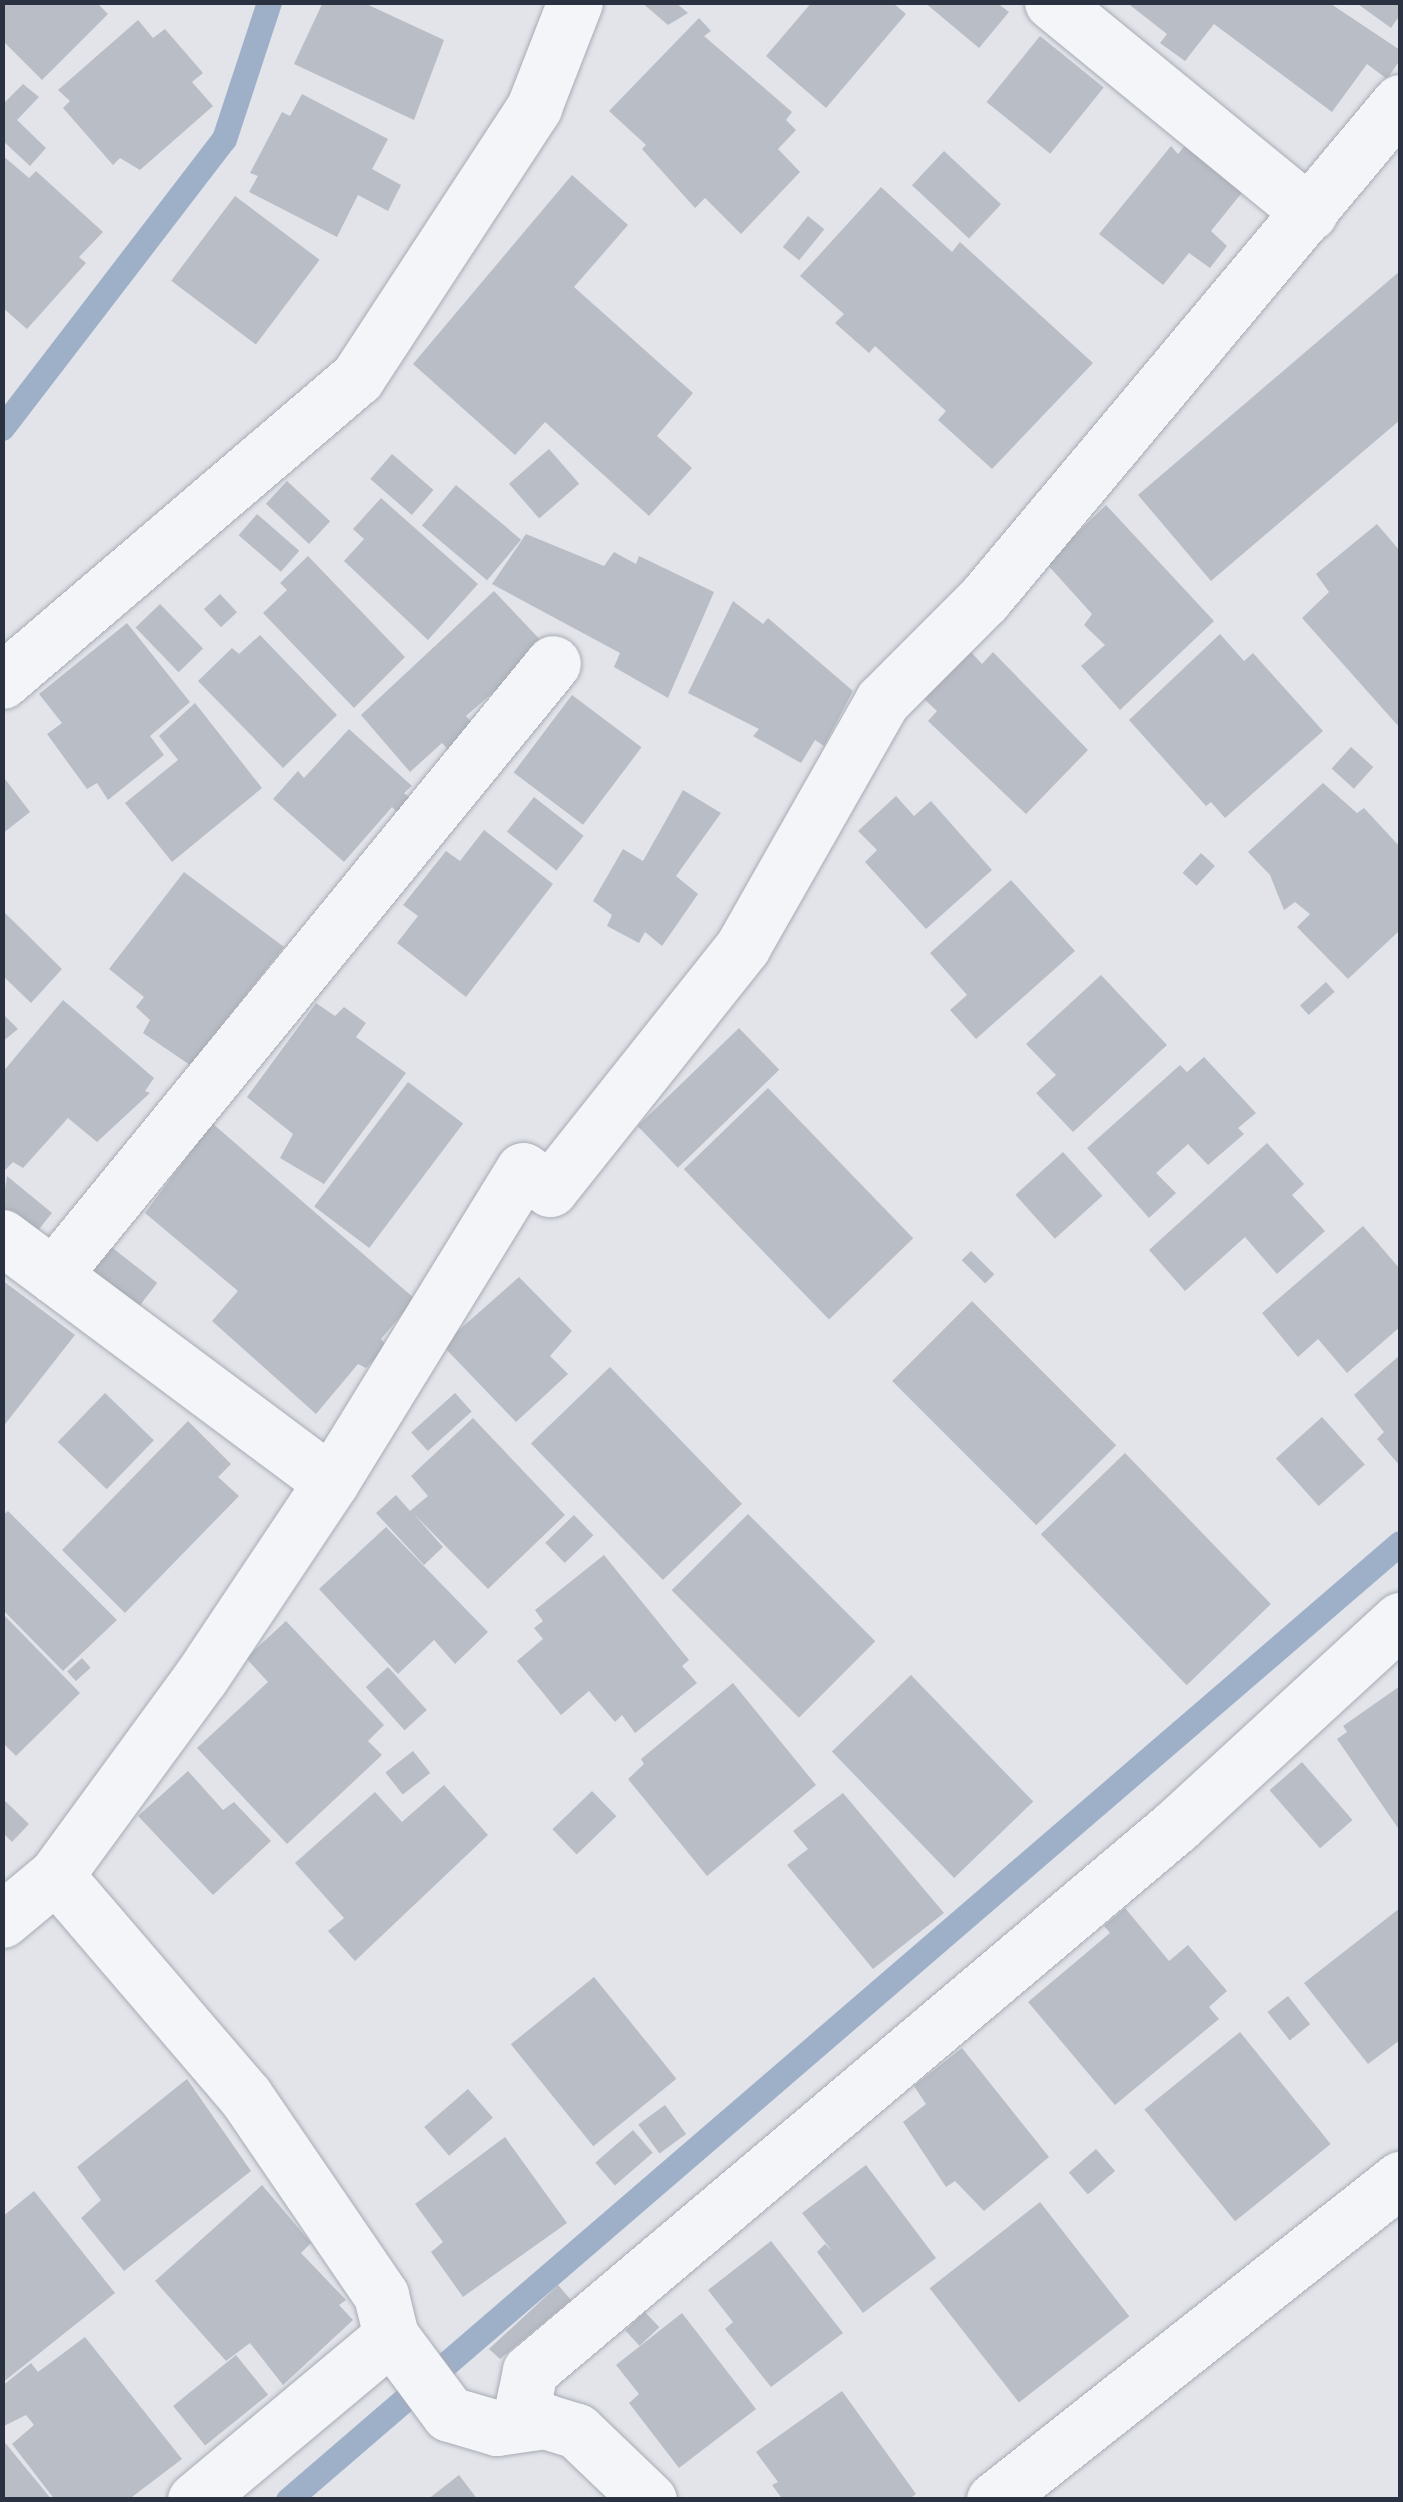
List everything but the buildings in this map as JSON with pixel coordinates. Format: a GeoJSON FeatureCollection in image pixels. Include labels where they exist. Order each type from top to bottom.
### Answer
{"type":"FeatureCollection","features":[{"type":"Feature","properties":{"kind":"street"},"geometry":{"type":"LineString","coordinates":[[2,681],[357,378],[534,106],[575,2]]}},
{"type":"Feature","properties":{"kind":"street"},"geometry":{"type":"LineString","coordinates":[[1052,2],[1310,213]]}},
{"type":"Feature","properties":{"kind":"street"},"geometry":{"type":"LineString","coordinates":[[2,1920],[56,1875],[202,1676],[332,1482],[523,1170],[550,1189],[743,946],[882,701],[984,599],[1400,102]]}},
{"type":"Feature","properties":{"kind":"street"},"geometry":{"type":"LineString","coordinates":[[53,1276],[553,663]]}},
{"type":"Feature","properties":{"kind":"street"},"geometry":{"type":"LineString","coordinates":[[2,1237],[332,1482]]}},
{"type":"Feature","properties":{"kind":"street"},"geometry":{"type":"LineString","coordinates":[[519,2423],[530,2372],[1177,1825],[1400,1620]]}},
{"type":"Feature","properties":{"kind":"street"},"geometry":{"type":"LineString","coordinates":[[56,1875],[246,2097],[381,2295],[399,2346],[450,2414],[497,2428],[545,2422],[578,2431],[649,2500]]}},
{"type":"Feature","properties":{"kind":"street"},"geometry":{"type":"LineString","coordinates":[[994,2500],[1400,2179]]}},
{"type":"Feature","properties":{"kind":"street"},"geometry":{"type":"LineString","coordinates":[[196,2500],[399,2346]]}},
{"type":"Feature","properties":{"kind":"waterway"},"geometry":{"type":"LineString","coordinates":[[2,428],[224,139],[269,2]]}},
{"type":"Feature","properties":{"kind":"waterway"},"geometry":{"type":"LineString","coordinates":[[288,2500],[1400,1543]]}}]}
